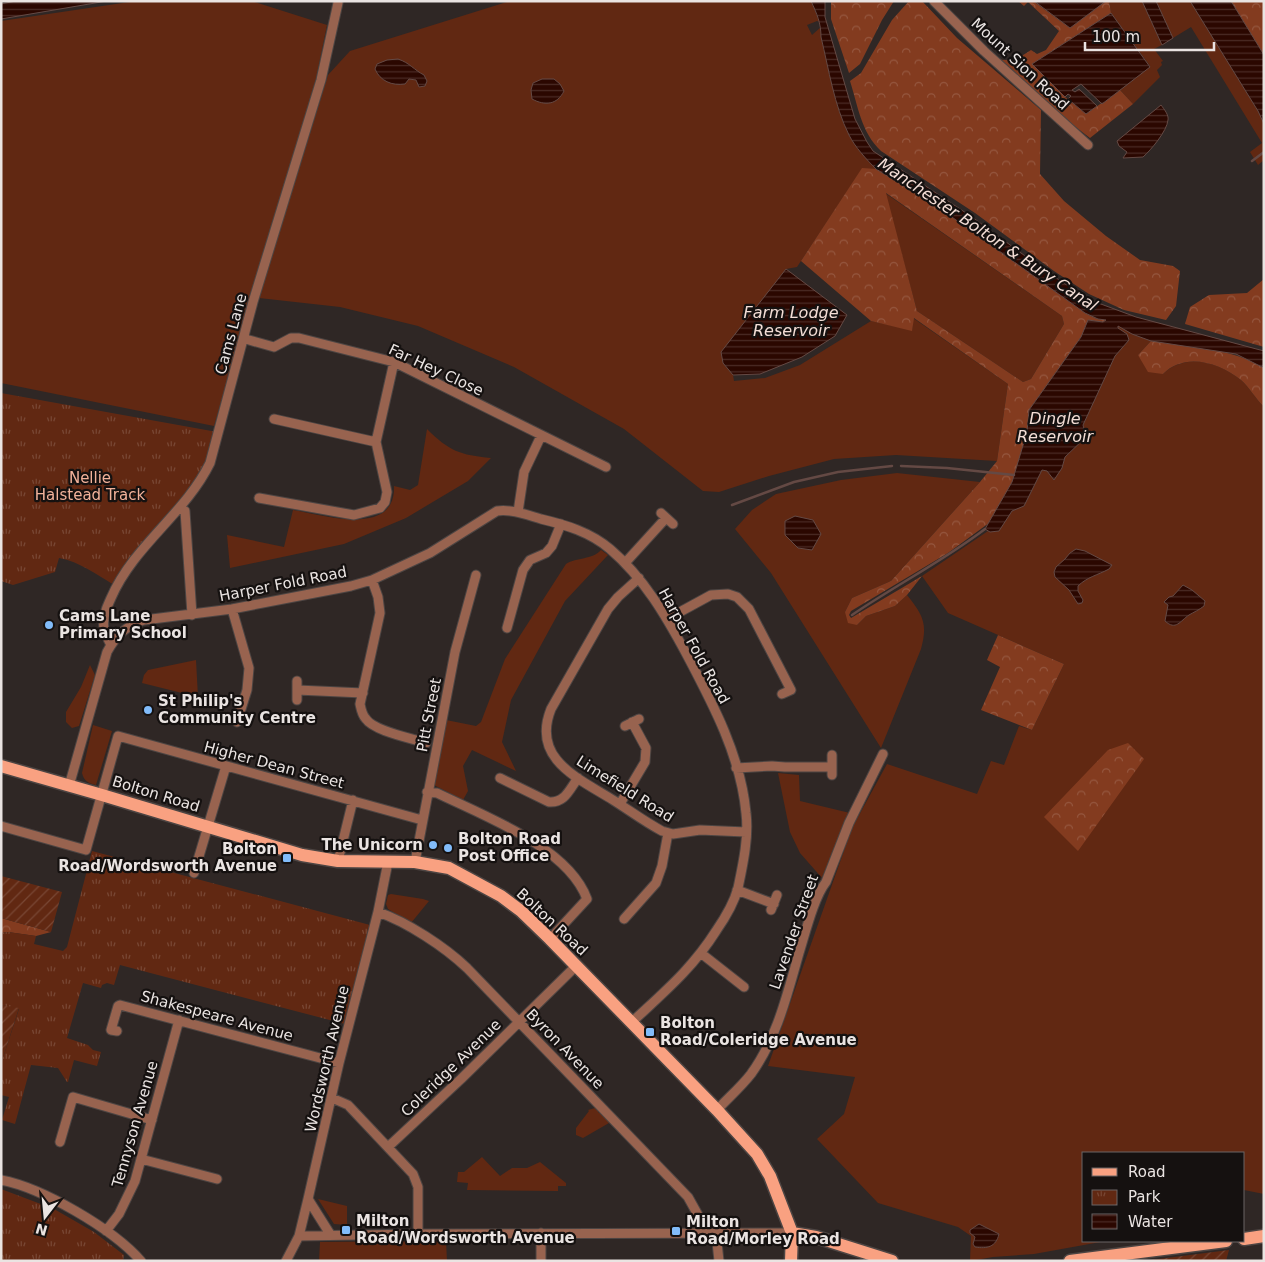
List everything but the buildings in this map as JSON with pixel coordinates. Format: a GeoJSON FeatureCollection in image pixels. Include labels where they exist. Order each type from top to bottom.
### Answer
{"type":"FeatureCollection","features":[{"type":"Feature","properties":{"kind":"main road","name":"Bolton Road"},"geometry":{"type":"LineString","coordinates":[[1,766],[294,854],[338,861],[415,862],[449,868],[487,888],[521,910],[632,1022],[757,1154],[770,1176],[792,1234]]}},
{"type":"Feature","properties":{"kind":"main road"},"geometry":{"type":"LineString","coordinates":[[791,1261],[792,1234],[816,1237],[879,1259],[892,1261]]}},
{"type":"Feature","properties":{"kind":"main road"},"geometry":{"type":"LineString","coordinates":[[1245,1238],[1264,1236]]}},
{"type":"Feature","properties":{"kind":"main road"},"geometry":{"type":"LineString","coordinates":[[1070,1261],[1218,1242]]}},
{"type":"Feature","properties":{"kind":"street","name":"Mount Sion Road"},"geometry":{"type":"LineString","coordinates":[[934,1],[984,51],[1088,145]]}},
{"type":"Feature","properties":{"kind":"street","name":"Cams Lane"},"geometry":{"type":"LineString","coordinates":[[111,645],[104,629],[103,620],[119,579],[138,554],[183,503],[206,473],[210,463],[253,302],[321,80],[338,3]]}},
{"type":"Feature","properties":{"kind":"street","name":"Far Hey Close"},"geometry":{"type":"LineString","coordinates":[[249,340],[274,347],[291,338],[299,338],[314,346],[394,362],[542,436],[602,461]]}},
{"type":"Feature","properties":{"kind":"street"},"geometry":{"type":"LineString","coordinates":[[259,498],[270,504],[354,514],[380,508],[385,502],[387,492],[376,442],[394,362]]}},
{"type":"Feature","properties":{"kind":"street"},"geometry":{"type":"LineString","coordinates":[[279,424],[376,442]]}},
{"type":"Feature","properties":{"kind":"street"},"geometry":{"type":"LineString","coordinates":[[518,512],[524,472],[542,436]]}},
{"type":"Feature","properties":{"kind":"street","name":"Harper Fold Road"},"geometry":{"type":"LineString","coordinates":[[69,786],[103,663],[111,645],[124,629],[133,624],[144,620],[232,609],[351,586],[372,580],[430,554],[497,511],[518,512],[585,533],[609,548],[625,563],[639,578],[667,619],[710,696],[726,736],[745,804],[746,832],[737,890],[722,922],[702,954],[690,968],[632,1022]]}},
{"type":"Feature","properties":{"kind":"street"},"geometry":{"type":"LineString","coordinates":[[185,512],[182,528],[192,615]]}},
{"type":"Feature","properties":{"kind":"street"},"geometry":{"type":"LineString","coordinates":[[625,563],[667,518]]}},
{"type":"Feature","properties":{"kind":"street"},"geometry":{"type":"LineString","coordinates":[[507,628],[523,570],[530,560],[546,553],[552,546],[561,524]]}},
{"type":"Feature","properties":{"kind":"street","name":"Pitt Street"},"geometry":{"type":"LineString","coordinates":[[415,862],[455,652],[476,575]]}},
{"type":"Feature","properties":{"kind":"street","name":"Limefield Road"},"geometry":{"type":"LineString","coordinates":[[639,578],[618,597],[604,615],[551,709],[545,734],[548,747],[560,765],[655,828],[668,833],[679,834],[700,830],[746,832]]}},
{"type":"Feature","properties":{"kind":"street"},"geometry":{"type":"LineString","coordinates":[[372,580],[378,597],[380,613],[360,704],[366,719],[373,726],[410,742],[426,742]]}},
{"type":"Feature","properties":{"kind":"street"},"geometry":{"type":"LineString","coordinates":[[667,619],[710,595],[728,594],[737,597],[749,609],[792,690],[782,694]]}},
{"type":"Feature","properties":{"kind":"street"},"geometry":{"type":"LineString","coordinates":[[232,609],[249,668],[249,678],[240,700],[237,722]]}},
{"type":"Feature","properties":{"kind":"street"},"geometry":{"type":"LineString","coordinates":[[500,613],[510,616]]}},
{"type":"Feature","properties":{"kind":"street"},"geometry":{"type":"LineString","coordinates":[[297,690],[362,693]]}},
{"type":"Feature","properties":{"kind":"street"},"geometry":{"type":"LineString","coordinates":[[620,804],[645,762],[646,748],[632,722]]}},
{"type":"Feature","properties":{"kind":"street","name":"Higher Dean Street"},"geometry":{"type":"LineString","coordinates":[[102,795],[118,736],[422,820]]}},
{"type":"Feature","properties":{"kind":"street"},"geometry":{"type":"LineString","coordinates":[[736,768],[772,766],[832,771],[832,754]]}},
{"type":"Feature","properties":{"kind":"street","name":"Lavender Street"},"geometry":{"type":"LineString","coordinates":[[717,1110],[750,1075],[768,1047],[822,888],[848,823],[884,754]]}},
{"type":"Feature","properties":{"kind":"street"},"geometry":{"type":"LineString","coordinates":[[194,873],[226,766]]}},
{"type":"Feature","properties":{"kind":"street"},"geometry":{"type":"LineString","coordinates":[[506,778],[549,802],[557,802],[564,798],[578,778]]}},
{"type":"Feature","properties":{"kind":"street"},"geometry":{"type":"LineString","coordinates":[[427,792],[437,793],[542,847],[579,882],[587,899],[550,939]]}},
{"type":"Feature","properties":{"kind":"street"},"geometry":{"type":"LineString","coordinates":[[1,826],[86,850],[102,795]]}},
{"type":"Feature","properties":{"kind":"street"},"geometry":{"type":"LineString","coordinates":[[338,861],[353,800]]}},
{"type":"Feature","properties":{"kind":"street"},"geometry":{"type":"LineString","coordinates":[[629,916],[656,883],[662,866],[668,833]]}},
{"type":"Feature","properties":{"kind":"street","name":"Wordsworth Avenue"},"geometry":{"type":"LineString","coordinates":[[286,1261],[299,1236],[378,912],[388,862]]}},
{"type":"Feature","properties":{"kind":"street"},"geometry":{"type":"LineString","coordinates":[[737,890],[774,903]]}},
{"type":"Feature","properties":{"kind":"street","name":"Byron Avenue"},"geometry":{"type":"LineString","coordinates":[[378,912],[389,915],[453,955],[688,1197],[698,1215],[701,1234]]}},
{"type":"Feature","properties":{"kind":"street"},"geometry":{"type":"LineString","coordinates":[[702,954],[741,981]]}},
{"type":"Feature","properties":{"kind":"street","name":"Coleridge Avenue"},"geometry":{"type":"LineString","coordinates":[[388,1147],[461,1079],[576,966]]}},
{"type":"Feature","properties":{"kind":"street","name":"Shakespeare Avenue"},"geometry":{"type":"LineString","coordinates":[[117,1031],[111,1030],[118,1006],[120,1005],[340,1063]]}},
{"type":"Feature","properties":{"kind":"street","name":"Tennyson Avenue"},"geometry":{"type":"LineString","coordinates":[[106,1231],[127,1198],[135,1181],[179,1020]]}},
{"type":"Feature","properties":{"kind":"street"},"geometry":{"type":"LineString","coordinates":[[60,1142],[73,1097],[152,1120]]}},
{"type":"Feature","properties":{"kind":"street"},"geometry":{"type":"LineString","coordinates":[[332,1098],[348,1105],[417,1180],[418,1234]]}},
{"type":"Feature","properties":{"kind":"street"},"geometry":{"type":"LineString","coordinates":[[141,1159],[217,1179]]}},
{"type":"Feature","properties":{"kind":"street"},"geometry":{"type":"LineString","coordinates":[[1,1180],[29,1189],[58,1202],[106,1231],[142,1261]]}},
{"type":"Feature","properties":{"kind":"street"},"geometry":{"type":"LineString","coordinates":[[308,1199],[330,1234]]}},
{"type":"Feature","properties":{"kind":"street"},"geometry":{"type":"LineString","coordinates":[[716,1233],[718,1261]]}},
{"type":"Feature","properties":{"kind":"street"},"geometry":{"type":"LineString","coordinates":[[299,1236],[330,1234],[792,1234]]}},
{"type":"Feature","properties":{"kind":"street"},"geometry":{"type":"LineString","coordinates":[[541,1234],[541,1261]]}},
{"type":"Feature","properties":{"kind":"green space"},"geometry":{"type":"Polygon","coordinates":[[[136,1],[252,1],[327,25],[316,79],[214,426],[1,383],[1,21],[136,1]]]}},
{"type":"Feature","properties":{"kind":"green space"},"geometry":{"type":"Polygon","coordinates":[[[510,1],[811,1],[820,22],[817,21],[807,25],[812,35],[821,27],[821,37],[839,111],[850,137],[876,169],[862,169],[797,267],[786,269],[723,363],[733,375],[734,381],[765,378],[800,365],[871,321],[912,330],[913,318],[1008,384],[997,461],[896,455],[834,459],[769,476],[719,492],[703,491],[624,429],[514,367],[418,326],[340,307],[259,298],[328,75],[350,51],[510,1]]]}},
{"type":"Feature","properties":{"kind":"green space"},"geometry":{"type":"Polygon","coordinates":[[[831,1],[894,1],[882,20],[860,64],[849,73],[831,19],[831,1]]]}},
{"type":"Feature","properties":{"kind":"green space"},"geometry":{"type":"Polygon","coordinates":[[[909,1],[922,1],[957,38],[1041,110],[1040,174],[1064,201],[1106,236],[1140,260],[1173,266],[1180,271],[1176,306],[1166,320],[1124,310],[1089,294],[1054,271],[975,213],[881,151],[874,144],[861,118],[850,81],[861,73],[892,20],[909,1]]]}},
{"type":"Feature","properties":{"kind":"green space"},"geometry":{"type":"Polygon","coordinates":[[[1018,1],[1033,1],[1070,28],[1106,1],[1109,1],[1111,13],[1032,64],[1065,97],[1086,114],[1120,90],[1133,104],[1090,138],[1060,115],[997,59],[1011,60],[1031,50],[1037,54],[1046,50],[1059,31],[1028,2],[1024,6],[1018,1]]]}},
{"type":"Feature","properties":{"kind":"green space"},"geometry":{"type":"Polygon","coordinates":[[[1109,1],[1142,1],[1162,45],[1154,49],[1163,61],[1157,70],[1160,77],[1133,104],[1120,90],[1150,66],[1111,13],[1109,1]]]}},
{"type":"Feature","properties":{"kind":"green space"},"geometry":{"type":"Polygon","coordinates":[[[1156,1],[1190,1],[1258,111],[1264,124],[1264,160],[1258,165],[1250,152],[1262,143],[1191,27],[1173,38],[1156,1]]]}},
{"type":"Feature","properties":{"kind":"green space"},"geometry":{"type":"Polygon","coordinates":[[[1231,1],[1264,1],[1264,55],[1231,1]]]}},
{"type":"Feature","properties":{"kind":"green space"},"geometry":{"type":"Polygon","coordinates":[[[862,168],[876,169],[938,207],[1085,313],[1097,319],[1107,320],[1103,322],[1088,320],[1081,337],[1029,410],[1027,432],[1013,482],[989,523],[948,553],[851,611],[849,615],[851,618],[922,576],[907,595],[895,606],[866,616],[857,625],[848,623],[845,612],[852,598],[891,581],[997,461],[1008,384],[914,318],[912,331],[871,321],[801,261],[862,168]],[[886,193],[917,311],[1023,382],[1031,379],[1064,324],[1062,316],[886,193]]]}},
{"type":"Feature","properties":{"kind":"green space"},"geometry":{"type":"Polygon","coordinates":[[[885,193],[1062,316],[1064,324],[1031,379],[1023,382],[917,311],[885,193]]]}},
{"type":"Feature","properties":{"kind":"green space"},"geometry":{"type":"Polygon","coordinates":[[[1264,279],[1264,347],[1185,324],[1190,307],[1209,295],[1247,293],[1264,279]]]}},
{"type":"Feature","properties":{"kind":"green space"},"geometry":{"type":"Polygon","coordinates":[[[1118,325],[1132,334],[1151,341],[1138,355],[1163,374],[1181,363],[1192,361],[1212,364],[1223,368],[1241,380],[1264,407],[1264,1194],[1245,1190],[1245,1152],[1082,1152],[1082,1242],[1100,1242],[1034,1254],[970,1261],[971,1236],[958,1227],[878,1203],[817,1139],[844,1114],[855,1077],[768,1066],[852,828],[887,764],[977,794],[991,761],[1004,765],[1019,726],[1032,730],[1064,664],[948,613],[922,576],[988,531],[1000,529],[1012,511],[1024,506],[1042,470],[1047,471],[1054,479],[1062,468],[1065,457],[1086,437],[1083,425],[1115,356],[1129,340],[1117,328],[1118,325]]]}},
{"type":"Feature","properties":{"kind":"green space"},"geometry":{"type":"Polygon","coordinates":[[[1151,341],[1195,346],[1224,352],[1251,361],[1264,368],[1264,407],[1241,380],[1212,364],[1191,361],[1171,367],[1163,374],[1148,372],[1138,355],[1151,341]]]}},
{"type":"Feature","properties":{"kind":"green space","name":"Nellie Halstead Track"},"geometry":{"type":"Polygon","coordinates":[[[1,393],[217,432],[209,463],[189,491],[143,543],[114,585],[81,565],[59,558],[55,572],[13,585],[1,581],[1,393]]]}},
{"type":"Feature","properties":{"kind":"green space"},"geometry":{"type":"Polygon","coordinates":[[[427,429],[456,451],[491,458],[468,481],[406,518],[344,544],[230,568],[227,535],[284,547],[293,510],[321,516],[355,519],[371,518],[383,512],[391,502],[394,486],[410,490],[418,485],[427,429]]]}},
{"type":"Feature","properties":{"kind":"green space"},"geometry":{"type":"Polygon","coordinates":[[[897,473],[980,482],[891,581],[852,598],[845,612],[857,625],[866,616],[895,606],[907,595],[923,620],[924,633],[921,649],[881,748],[771,573],[735,529],[752,510],[776,494],[841,480],[897,473]]]}},
{"type":"Feature","properties":{"kind":"green space"},"geometry":{"type":"Polygon","coordinates":[[[601,550],[608,555],[565,601],[511,700],[502,742],[516,771],[472,750],[463,766],[468,791],[463,800],[432,784],[446,720],[476,726],[481,722],[505,659],[566,564],[589,557],[601,550]]]}},
{"type":"Feature","properties":{"kind":"green space"},"geometry":{"type":"Polygon","coordinates":[[[998,635],[1064,664],[1032,730],[981,710],[1000,667],[987,660],[998,635]]]}},
{"type":"Feature","properties":{"kind":"green space"},"geometry":{"type":"Polygon","coordinates":[[[196,660],[198,697],[142,683],[144,675],[148,670],[196,660]]]}},
{"type":"Feature","properties":{"kind":"green space"},"geometry":{"type":"Polygon","coordinates":[[[90,665],[95,675],[79,726],[72,728],[66,722],[66,712],[81,687],[90,665]]]}},
{"type":"Feature","properties":{"kind":"green space"},"geometry":{"type":"Polygon","coordinates":[[[93,725],[112,731],[96,785],[87,781],[82,773],[93,725]]]}},
{"type":"Feature","properties":{"kind":"green space"},"geometry":{"type":"Polygon","coordinates":[[[1128,743],[1144,759],[1078,851],[1044,817],[1108,750],[1128,743]]]}},
{"type":"Feature","properties":{"kind":"green space"},"geometry":{"type":"Polygon","coordinates":[[[778,773],[799,775],[800,801],[850,813],[822,878],[800,853],[790,832],[778,773]]]}},
{"type":"Feature","properties":{"kind":"green space"},"geometry":{"type":"Polygon","coordinates":[[[92,851],[370,925],[345,1024],[120,965],[114,985],[107,983],[102,985],[101,988],[83,983],[67,1038],[88,1045],[93,1050],[101,1052],[97,1066],[74,1060],[67,1082],[58,1068],[31,1065],[15,1124],[2,1120],[9,1097],[1,1095],[1,1064],[19,1009],[1,1005],[1,933],[8,932],[36,936],[34,944],[63,951],[67,947],[92,851]]]}},
{"type":"Feature","properties":{"kind":"green space"},"geometry":{"type":"Polygon","coordinates":[[[1,876],[62,892],[51,932],[1,918],[1,876]]]}},
{"type":"Feature","properties":{"kind":"green space"},"geometry":{"type":"Polygon","coordinates":[[[388,895],[429,901],[411,923],[388,909],[386,904],[388,895]]]}},
{"type":"Feature","properties":{"kind":"green space"},"geometry":{"type":"Polygon","coordinates":[[[1,918],[51,932],[36,936],[8,932],[1,933],[1,918]]]}},
{"type":"Feature","properties":{"kind":"green space"},"geometry":{"type":"Polygon","coordinates":[[[1,1005],[19,1008],[1,1064],[1,1005]]]}},
{"type":"Feature","properties":{"kind":"green space"},"geometry":{"type":"Polygon","coordinates":[[[595,1108],[610,1120],[609,1123],[583,1138],[576,1135],[576,1128],[588,1110],[595,1108]]]}},
{"type":"Feature","properties":{"kind":"green space"},"geometry":{"type":"Polygon","coordinates":[[[482,1157],[500,1176],[512,1168],[527,1168],[540,1162],[566,1183],[566,1186],[558,1186],[558,1191],[467,1190],[468,1183],[457,1182],[458,1172],[464,1172],[482,1157]]]}},
{"type":"Feature","properties":{"kind":"green space"},"geometry":{"type":"Polygon","coordinates":[[[1,1189],[54,1209],[94,1232],[124,1255],[123,1261],[1,1261],[1,1189]]]}},
{"type":"Feature","properties":{"kind":"green space"},"geometry":{"type":"Polygon","coordinates":[[[318,1199],[347,1206],[347,1225],[334,1224],[318,1199]]]}},
{"type":"Feature","properties":{"kind":"green space"},"geometry":{"type":"Polygon","coordinates":[[[446,1241],[447,1261],[319,1261],[320,1242],[446,1241]]]}},
{"type":"Feature","properties":{"kind":"green space"},"geometry":{"type":"Polygon","coordinates":[[[1229,1250],[1226,1261],[1143,1261],[1229,1250]]]}},
{"type":"Feature","properties":{"kind":"water"},"geometry":{"type":"Polygon","coordinates":[[[16,1],[107,1],[1,19],[1,4],[16,1]]]}},
{"type":"Feature","properties":{"kind":"water"},"geometry":{"type":"Polygon","coordinates":[[[811,1],[825,1],[825,17],[855,119],[873,151],[972,217],[1047,272],[1090,300],[1136,317],[1264,351],[1264,368],[1236,354],[1151,341],[1118,326],[1127,334],[1129,340],[1115,356],[1083,425],[1086,437],[1065,457],[1062,468],[1054,480],[1047,471],[1042,470],[1024,506],[1012,511],[999,531],[990,532],[985,529],[1012,482],[1027,432],[1029,410],[1081,337],[1088,320],[1103,322],[1106,320],[1098,319],[1085,313],[938,207],[876,169],[868,161],[851,139],[839,112],[829,75],[817,14],[811,1]]]}},
{"type":"Feature","properties":{"kind":"water"},"geometry":{"type":"Polygon","coordinates":[[[1034,1],[1106,1],[1070,28],[1034,1]]]}},
{"type":"Feature","properties":{"kind":"water"},"geometry":{"type":"Polygon","coordinates":[[[1142,1],[1156,1],[1173,38],[1162,45],[1142,1]]]}},
{"type":"Feature","properties":{"kind":"water"},"geometry":{"type":"Polygon","coordinates":[[[1190,1],[1231,1],[1264,55],[1264,124],[1258,111],[1190,1]]]}},
{"type":"Feature","properties":{"kind":"water"},"geometry":{"type":"Polygon","coordinates":[[[1111,13],[1150,67],[1102,104],[1081,84],[1072,90],[1075,92],[1079,89],[1097,106],[1086,114],[1068,99],[1071,96],[1068,94],[1065,97],[1032,64],[1111,13]]]}},
{"type":"Feature","properties":{"kind":"water"},"geometry":{"type":"Polygon","coordinates":[[[398,59],[406,62],[424,75],[427,81],[425,86],[419,87],[416,80],[409,79],[405,84],[396,84],[387,82],[380,77],[375,69],[377,64],[387,60],[398,59]]]}},
{"type":"Feature","properties":{"kind":"water"},"geometry":{"type":"Polygon","coordinates":[[[542,79],[554,79],[564,91],[554,102],[542,103],[532,99],[531,90],[533,83],[542,79]]]}},
{"type":"Feature","properties":{"kind":"water"},"geometry":{"type":"Polygon","coordinates":[[[1161,105],[1167,114],[1168,120],[1158,140],[1143,157],[1123,158],[1127,152],[1119,146],[1117,141],[1161,105]]]}},
{"type":"Feature","properties":{"kind":"water","name":"Farm Lodge Reservoir"},"geometry":{"type":"Polygon","coordinates":[[[786,269],[847,315],[835,336],[802,357],[760,374],[733,375],[723,363],[721,352],[786,269]]]}},
{"type":"Feature","properties":{"kind":"water"},"geometry":{"type":"Polygon","coordinates":[[[795,516],[813,520],[821,534],[812,550],[798,548],[785,535],[785,521],[795,516]]]}},
{"type":"Feature","properties":{"kind":"water"},"geometry":{"type":"Polygon","coordinates":[[[1076,549],[1085,551],[1112,565],[1109,569],[1089,578],[1078,586],[1078,591],[1083,600],[1082,603],[1078,604],[1069,590],[1055,577],[1054,572],[1056,567],[1076,549]]]}},
{"type":"Feature","properties":{"kind":"water"},"geometry":{"type":"Polygon","coordinates":[[[1183,585],[1205,601],[1204,606],[1178,624],[1172,625],[1165,621],[1168,605],[1164,602],[1173,596],[1183,585]]]}},
{"type":"Feature","properties":{"kind":"water"},"geometry":{"type":"Polygon","coordinates":[[[979,1224],[999,1234],[996,1242],[987,1247],[975,1247],[973,1244],[975,1237],[970,1233],[970,1230],[979,1224]]]}},
{"type":"Feature","properties":{"kind":"waterway"},"geometry":{"type":"LineString","coordinates":[[1252,161],[1264,152]]}},
{"type":"Feature","properties":{"kind":"waterway"},"geometry":{"type":"LineString","coordinates":[[732,505],[794,482],[838,472],[892,466]]}},
{"type":"Feature","properties":{"kind":"waterway"},"geometry":{"type":"LineString","coordinates":[[901,466],[947,468],[1014,475]]}},
{"type":"Feature","properties":{"kind":"waterway"},"geometry":{"type":"LineString","coordinates":[[852,615],[953,552],[985,529]]}},
{"type":"Feature","properties":{"kind":"place","name":"Cams Lane Primary School"},"geometry":{"type":"Point","coordinates":[49,625]}},
{"type":"Feature","properties":{"kind":"place","name":"St Philip's Community Centre"},"geometry":{"type":"Point","coordinates":[148,710]}},
{"type":"Feature","properties":{"kind":"place","name":"The Unicorn"},"geometry":{"type":"Point","coordinates":[433,845]}},
{"type":"Feature","properties":{"kind":"place","name":"Bolton Road Post Office"},"geometry":{"type":"Point","coordinates":[448,848]}},
{"type":"Feature","properties":{"kind":"place","name":"Bolton Road/Wordsworth Avenue"},"geometry":{"type":"Point","coordinates":[287,858]}},
{"type":"Feature","properties":{"kind":"place","name":"Bolton Road/Coleridge Avenue"},"geometry":{"type":"Point","coordinates":[650,1032]}},
{"type":"Feature","properties":{"kind":"place","name":"Milton Road/Wordsworth Avenue"},"geometry":{"type":"Point","coordinates":[346,1230]}},
{"type":"Feature","properties":{"kind":"place","name":"Milton Road/Morley Road"},"geometry":{"type":"Point","coordinates":[676,1231]}},
{"type":"Feature","properties":{"kind":"water label","name":"Manchester Bolton & Bury Canal"},"geometry":{"type":"Point","coordinates":[988,234]}},
{"type":"Feature","properties":{"kind":"water label","name":"Dingle Reservoir"},"geometry":{"type":"Point","coordinates":[1055,427]}}]}
